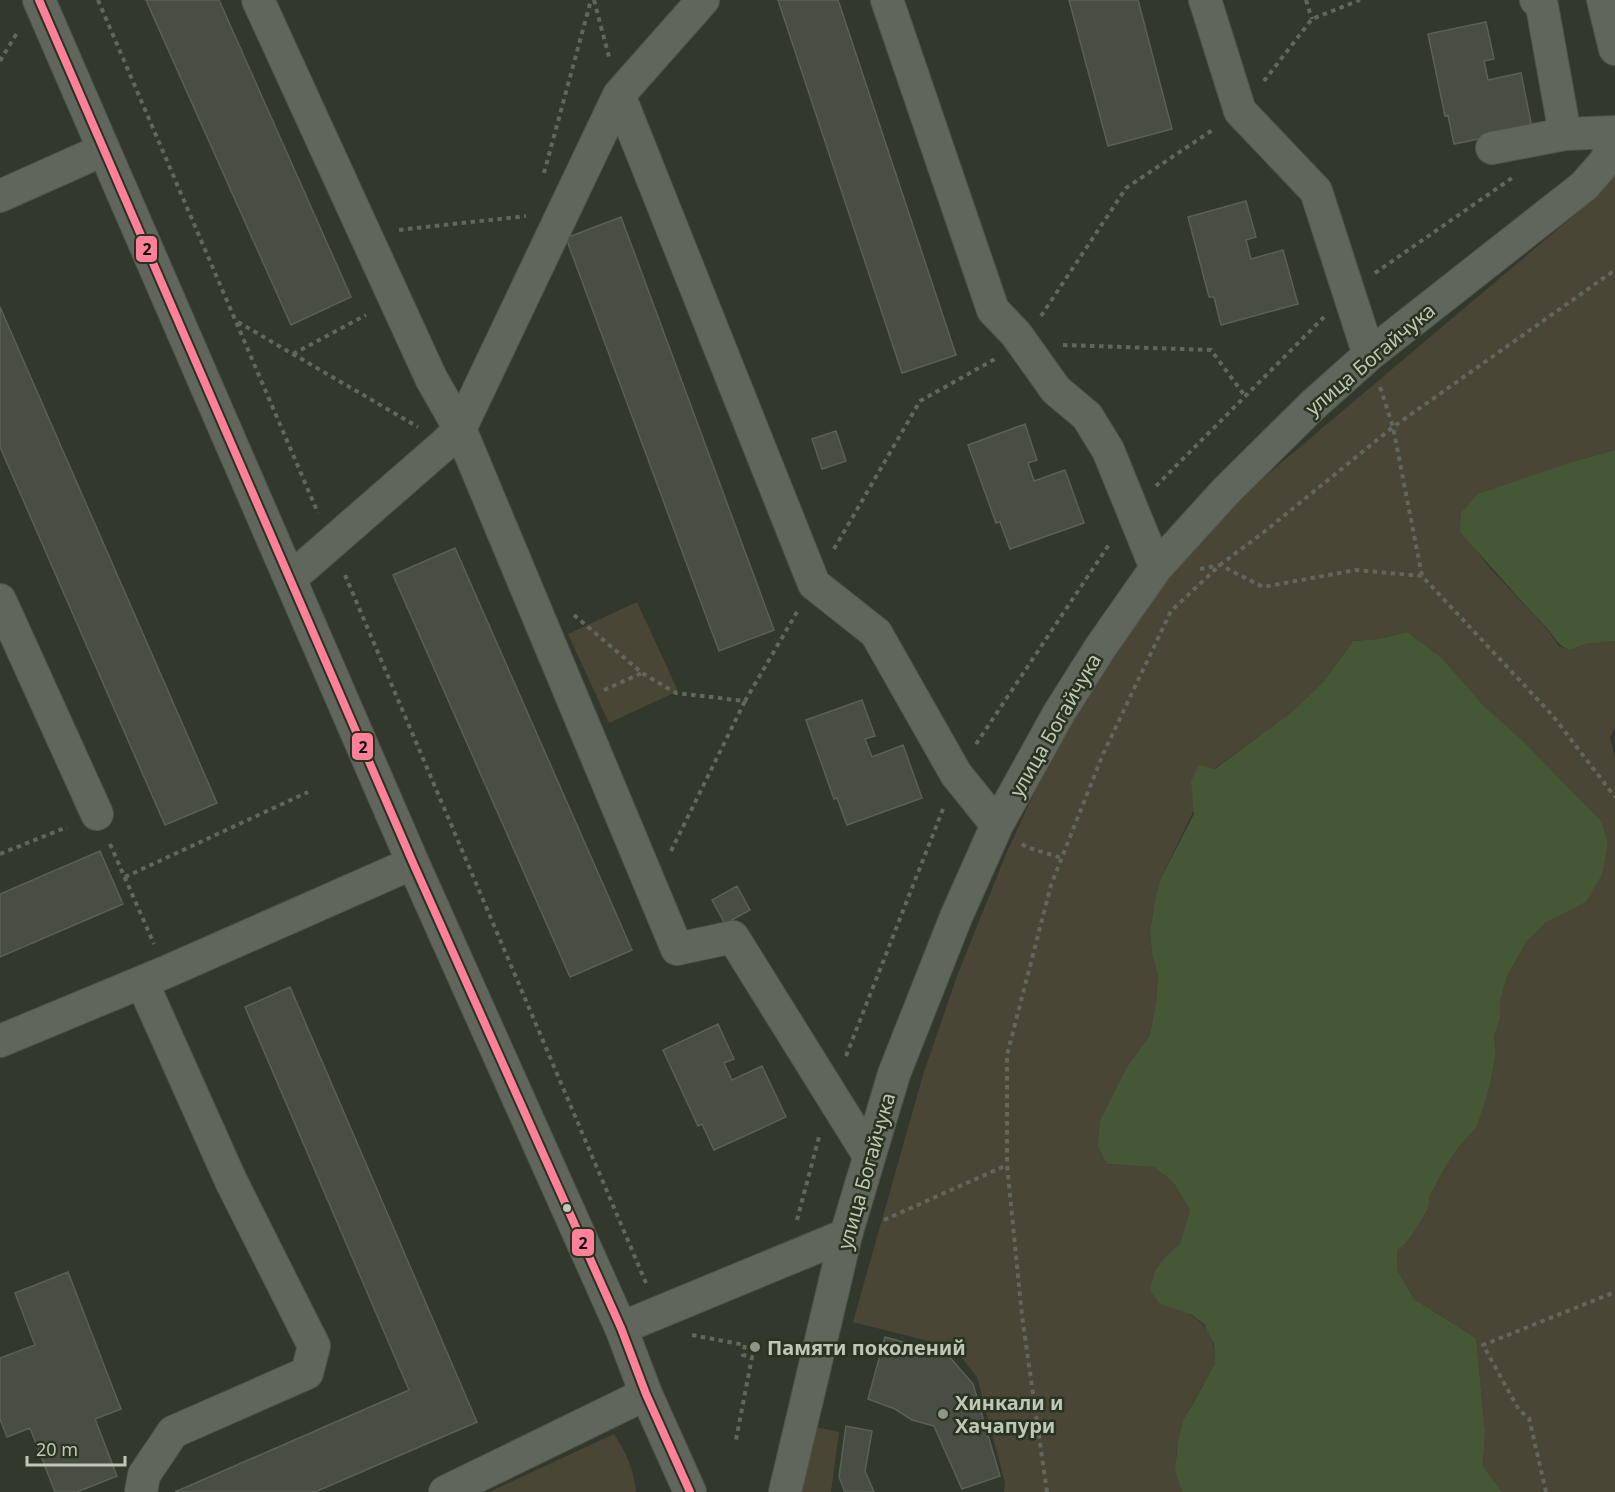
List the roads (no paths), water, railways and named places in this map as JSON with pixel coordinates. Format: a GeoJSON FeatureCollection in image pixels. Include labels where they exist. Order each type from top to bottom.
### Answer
{"type":"FeatureCollection","features":[{"type":"Feature","properties":{"kind":"street"},"geometry":{"type":"LineString","coordinates":[[258,0],[431,378],[453,436],[573,703],[677,949],[733,937],[868,1154]]}},
{"type":"Feature","properties":{"kind":"street"},"geometry":{"type":"LineString","coordinates":[[290,579],[453,436],[619,95],[703,0]]}},
{"type":"Feature","properties":{"kind":"street"},"geometry":{"type":"LineString","coordinates":[[888,0],[993,310],[1023,343],[1056,390],[1087,416],[1108,450],[1156,568]]}},
{"type":"Feature","properties":{"kind":"street"},"geometry":{"type":"LineString","coordinates":[[1205,0],[1240,111],[1316,191],[1369,355]]}},
{"type":"Feature","properties":{"kind":"street"},"geometry":{"type":"LineString","coordinates":[[1536,0],[1542,6],[1565,134]]}},
{"type":"Feature","properties":{"kind":"street"},"geometry":{"type":"LineString","coordinates":[[1603,0],[1615,49]]}},
{"type":"Feature","properties":{"kind":"street"},"geometry":{"type":"LineString","coordinates":[[30,12],[103,150],[413,863],[621,1328],[684,1490]]}},
{"type":"Feature","properties":{"kind":"street"},"geometry":{"type":"LineString","coordinates":[[619,95],[814,584],[876,633],[956,774],[997,825]]}},
{"type":"Feature","properties":{"kind":"street"},"geometry":{"type":"LineString","coordinates":[[1492,148],[1565,134],[1615,132]]}},
{"type":"Feature","properties":{"kind":"street","name":"улица Богайчука"},"geometry":{"type":"LineString","coordinates":[[784,1492],[846,1235],[868,1154],[894,1074],[997,825],[1065,704],[1100,648],[1156,568],[1226,491],[1314,404],[1369,355],[1584,186],[1605,162],[1615,140]]}},
{"type":"Feature","properties":{"kind":"street"},"geometry":{"type":"LineString","coordinates":[[0,196],[103,150]]}},
{"type":"Feature","properties":{"kind":"street"},"geometry":{"type":"LineString","coordinates":[[0,600],[96,814]]}},
{"type":"Feature","properties":{"kind":"street"},"geometry":{"type":"LineString","coordinates":[[0,1041],[154,977],[413,863]]}},
{"type":"Feature","properties":{"kind":"street"},"geometry":{"type":"LineString","coordinates":[[141,1492],[144,1475],[172,1432],[307,1373],[314,1346],[231,1181],[154,977]]}},
{"type":"Feature","properties":{"kind":"street"},"geometry":{"type":"LineString","coordinates":[[621,1328],[846,1235]]}},
{"type":"Feature","properties":{"kind":"street"},"geometry":{"type":"LineString","coordinates":[[445,1492],[646,1394]]}},
{"type":"Feature","properties":{"kind":"place","name":"Памяти поколений"},"geometry":{"type":"Point","coordinates":[755,1347]}},
{"type":"Feature","properties":{"kind":"place","name":"Хинкали и Хачапури"},"geometry":{"type":"Point","coordinates":[943,1414]}}]}
